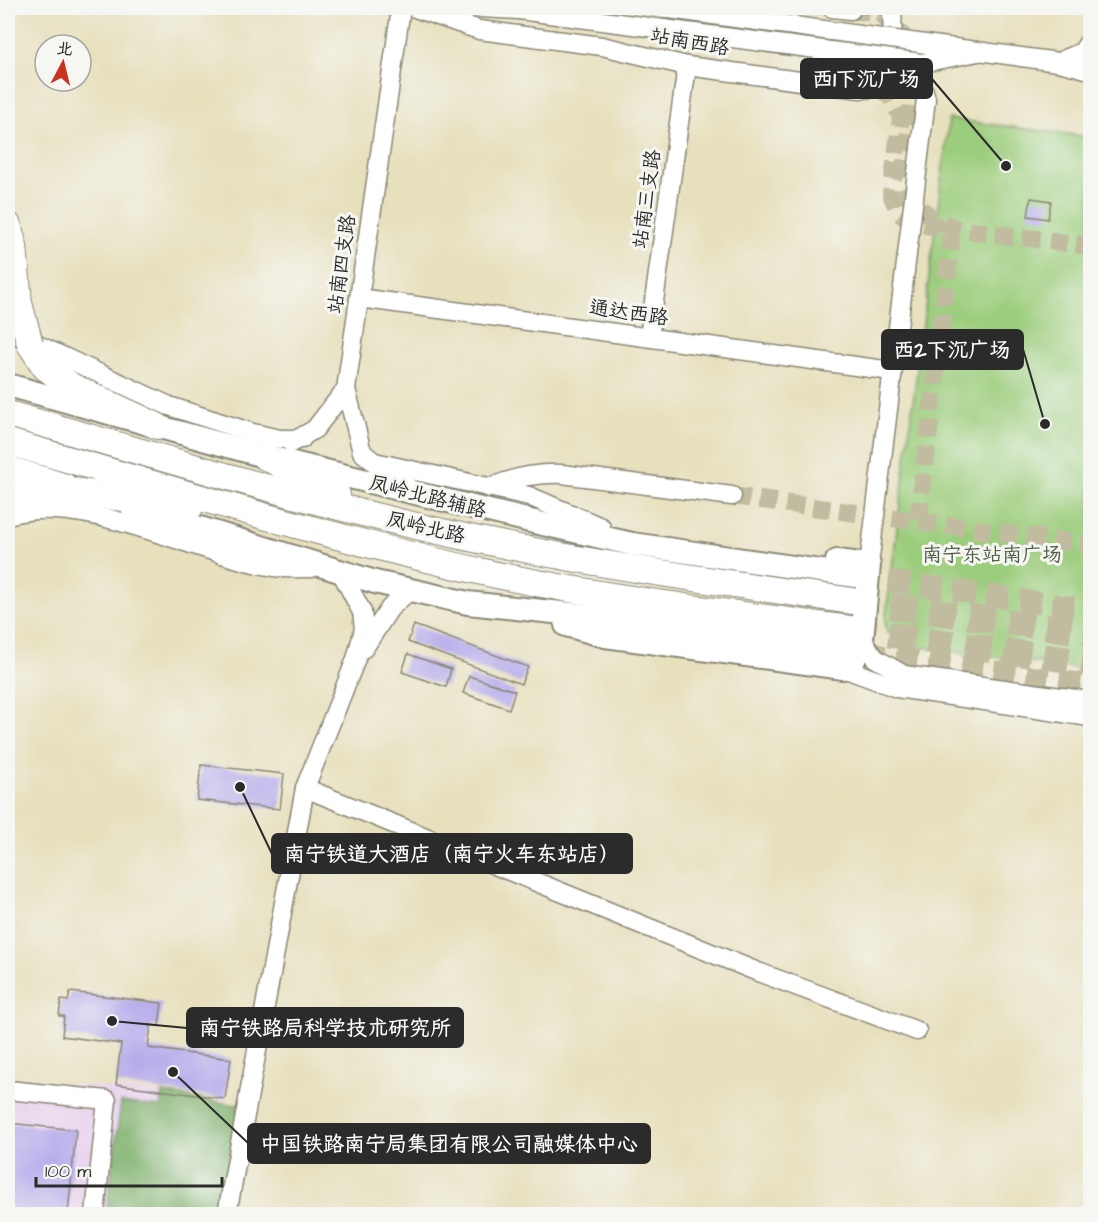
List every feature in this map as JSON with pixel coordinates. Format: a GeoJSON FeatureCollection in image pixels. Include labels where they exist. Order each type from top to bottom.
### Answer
{"type":"FeatureCollection","features":[{"type":"Feature","properties":{"kind":"highway"},"geometry":{"type":"LineString","coordinates":[[8,225],[14,246],[19,303],[30,344],[45,367],[71,386],[158,426]]}},
{"type":"Feature","properties":{"kind":"highway","name":"凤岭北路"},"geometry":{"type":"LineString","coordinates":[[8,414],[377,516],[497,544],[636,570],[859,581]]}},
{"type":"Feature","properties":{"kind":"highway","name":"凤岭北路"},"geometry":{"type":"LineString","coordinates":[[8,442],[259,515],[493,574],[634,599],[851,647]]}},
{"type":"Feature","properties":{"kind":"highway"},"geometry":{"type":"LineString","coordinates":[[264,456],[377,516]]}},
{"type":"Feature","properties":{"kind":"highway"},"geometry":{"type":"LineString","coordinates":[[8,496],[34,489],[57,489],[112,499],[259,515]]}},
{"type":"Feature","properties":{"kind":"main road","name":"凤岭北路辅路"},"geometry":{"type":"LineString","coordinates":[[8,385],[264,456],[530,521],[632,544],[859,581]]}},
{"type":"Feature","properties":{"kind":"main road"},"geometry":{"type":"LineString","coordinates":[[8,467],[336,570],[468,603],[851,647],[859,581],[601,527],[530,521]]}},
{"type":"Feature","properties":{"kind":"street","name":"站南四支路"},"geometry":{"type":"LineString","coordinates":[[401,8],[346,389],[362,452],[392,477],[422,495]]}},
{"type":"Feature","properties":{"kind":"street","name":"站南西路"},"geometry":{"type":"LineString","coordinates":[[415,8],[479,30],[602,46],[687,66],[860,89],[873,88],[882,83],[913,82],[924,91],[926,99],[892,371]]}},
{"type":"Feature","properties":{"kind":"street"},"geometry":{"type":"LineString","coordinates":[[481,8],[519,10],[922,63],[978,52]]}},
{"type":"Feature","properties":{"kind":"street"},"geometry":{"type":"LineString","coordinates":[[662,8],[1058,62],[1090,70]]}},
{"type":"Feature","properties":{"kind":"street"},"geometry":{"type":"LineString","coordinates":[[832,8],[851,10]]}},
{"type":"Feature","properties":{"kind":"street"},"geometry":{"type":"LineString","coordinates":[[882,83],[888,75],[894,18],[891,8]]}},
{"type":"Feature","properties":{"kind":"street"},"geometry":{"type":"LineString","coordinates":[[1058,62],[1082,52],[1090,40]]}},
{"type":"Feature","properties":{"kind":"street"},"geometry":{"type":"LineString","coordinates":[[602,46],[830,73]]}},
{"type":"Feature","properties":{"kind":"street","name":"站南三支路"},"geometry":{"type":"LineString","coordinates":[[649,338],[687,66]]}},
{"type":"Feature","properties":{"kind":"street","name":"通达西路"},"geometry":{"type":"LineString","coordinates":[[359,298],[892,371]]}},
{"type":"Feature","properties":{"kind":"street"},"geometry":{"type":"LineString","coordinates":[[8,331],[69,357],[170,406],[253,433],[280,439],[302,439]]}},
{"type":"Feature","properties":{"kind":"street"},"geometry":{"type":"LineString","coordinates":[[859,581],[892,371]]}},
{"type":"Feature","properties":{"kind":"street"},"geometry":{"type":"LineString","coordinates":[[224,444],[284,446],[302,439],[327,416],[346,389]]}},
{"type":"Feature","properties":{"kind":"street"},"geometry":{"type":"LineString","coordinates":[[375,462],[529,496],[601,527]]}},
{"type":"Feature","properties":{"kind":"street"},"geometry":{"type":"LineString","coordinates":[[490,488],[510,479],[529,475],[562,474],[732,496]]}},
{"type":"Feature","properties":{"kind":"street"},"geometry":{"type":"LineString","coordinates":[[8,515],[26,509],[76,511],[275,567],[336,570],[362,612],[364,629],[356,659],[305,788],[227,1215]]}},
{"type":"Feature","properties":{"kind":"street"},"geometry":{"type":"LineString","coordinates":[[356,659],[390,608],[410,590]]}},
{"type":"Feature","properties":{"kind":"street"},"geometry":{"type":"LineString","coordinates":[[851,647],[904,675],[1090,700]]}},
{"type":"Feature","properties":{"kind":"street"},"geometry":{"type":"LineString","coordinates":[[851,647],[897,688],[1090,717]]}},
{"type":"Feature","properties":{"kind":"street"},"geometry":{"type":"LineString","coordinates":[[305,788],[758,972],[917,1031]]}},
{"type":"Feature","properties":{"kind":"street"},"geometry":{"type":"LineString","coordinates":[[8,1090],[107,1100],[95,1215]]}},
{"type":"Feature","properties":{"kind":"shaded area"},"geometry":{"type":"Polygon","coordinates":[[[8,1078],[162,1093],[243,1106],[214,1214],[8,1214],[8,1078]]]}},
{"type":"Feature","properties":{"kind":"green space","name":"南宁东站南广场"},"geometry":{"type":"Polygon","coordinates":[[[949,119],[1090,137],[1090,670],[904,645],[891,637],[885,623],[949,119]]]}},
{"type":"Feature","properties":{"kind":"green space"},"geometry":{"type":"Polygon","coordinates":[[[162,1093],[243,1106],[214,1214],[106,1214],[121,1102],[160,1107],[162,1093]]]}},
{"type":"Feature","properties":{"kind":"building"},"geometry":{"type":"Polygon","coordinates":[[[1090,9],[1090,77],[1080,76],[1090,9]]]}},
{"type":"Feature","properties":{"kind":"building"},"geometry":{"type":"Polygon","coordinates":[[[1031,198],[1051,201],[1048,219],[1028,216],[1031,198]]]}},
{"type":"Feature","properties":{"kind":"building"},"geometry":{"type":"Polygon","coordinates":[[[414,625],[528,667],[521,684],[408,642],[414,625]]]}},
{"type":"Feature","properties":{"kind":"building"},"geometry":{"type":"Polygon","coordinates":[[[408,654],[451,669],[446,687],[402,672],[408,654]]]}},
{"type":"Feature","properties":{"kind":"building"},"geometry":{"type":"Polygon","coordinates":[[[469,676],[515,691],[509,709],[463,693],[469,676]]]}},
{"type":"Feature","properties":{"kind":"building"},"geometry":{"type":"Polygon","coordinates":[[[201,765],[284,774],[280,809],[197,800],[201,765]]]}},
{"type":"Feature","properties":{"kind":"building"},"geometry":{"type":"Polygon","coordinates":[[[70,992],[162,1003],[159,1026],[151,1025],[148,1048],[231,1059],[225,1099],[116,1084],[121,1044],[62,1036],[64,1016],[59,1016],[61,1000],[68,1001],[70,992]]]}},
{"type":"Feature","properties":{"kind":"building"},"geometry":{"type":"Polygon","coordinates":[[[8,1123],[76,1130],[68,1214],[8,1214],[8,1123]]]}},
{"type":"Feature","properties":{"kind":"tunnel"},"geometry":{"type":"LineString","coordinates":[[851,10],[881,14],[903,36],[917,67],[904,173],[911,200],[933,219],[957,229],[1090,246]]}},
{"type":"Feature","properties":{"kind":"tunnel"},"geometry":{"type":"LineString","coordinates":[[830,73],[869,80],[891,97],[901,117],[891,194],[899,213],[913,223],[939,227],[947,231],[951,241],[918,522]]}},
{"type":"Feature","properties":{"kind":"tunnel"},"geometry":{"type":"LineString","coordinates":[[732,496],[1090,545]]}},
{"type":"Feature","properties":{"kind":"tunnel"},"geometry":{"type":"LineString","coordinates":[[856,576],[1090,610]]}},
{"type":"Feature","properties":{"kind":"tunnel"},"geometry":{"type":"LineString","coordinates":[[852,601],[1090,633]]}},
{"type":"Feature","properties":{"kind":"tunnel"},"geometry":{"type":"LineString","coordinates":[[850,629],[1090,663]]}},
{"type":"Feature","properties":{"kind":"tunnel"},"geometry":{"type":"LineString","coordinates":[[863,653],[1090,685]]}},
{"type":"Feature","properties":{"kind":"place","name":"西1下沉广场"},"geometry":{"type":"Point","coordinates":[1006,166]}},
{"type":"Feature","properties":{"kind":"place","name":"西2下沉广场"},"geometry":{"type":"Point","coordinates":[1045,424]}},
{"type":"Feature","properties":{"kind":"place","name":"南宁铁道大酒店（南宁火车东站店）"},"geometry":{"type":"Point","coordinates":[240,787]}},
{"type":"Feature","properties":{"kind":"place","name":"南宁铁路局科学技术研究所"},"geometry":{"type":"Point","coordinates":[112,1021]}},
{"type":"Feature","properties":{"kind":"place","name":"中国铁路南宁局集团有限公司融媒体中心"},"geometry":{"type":"Point","coordinates":[173,1072]}}]}
